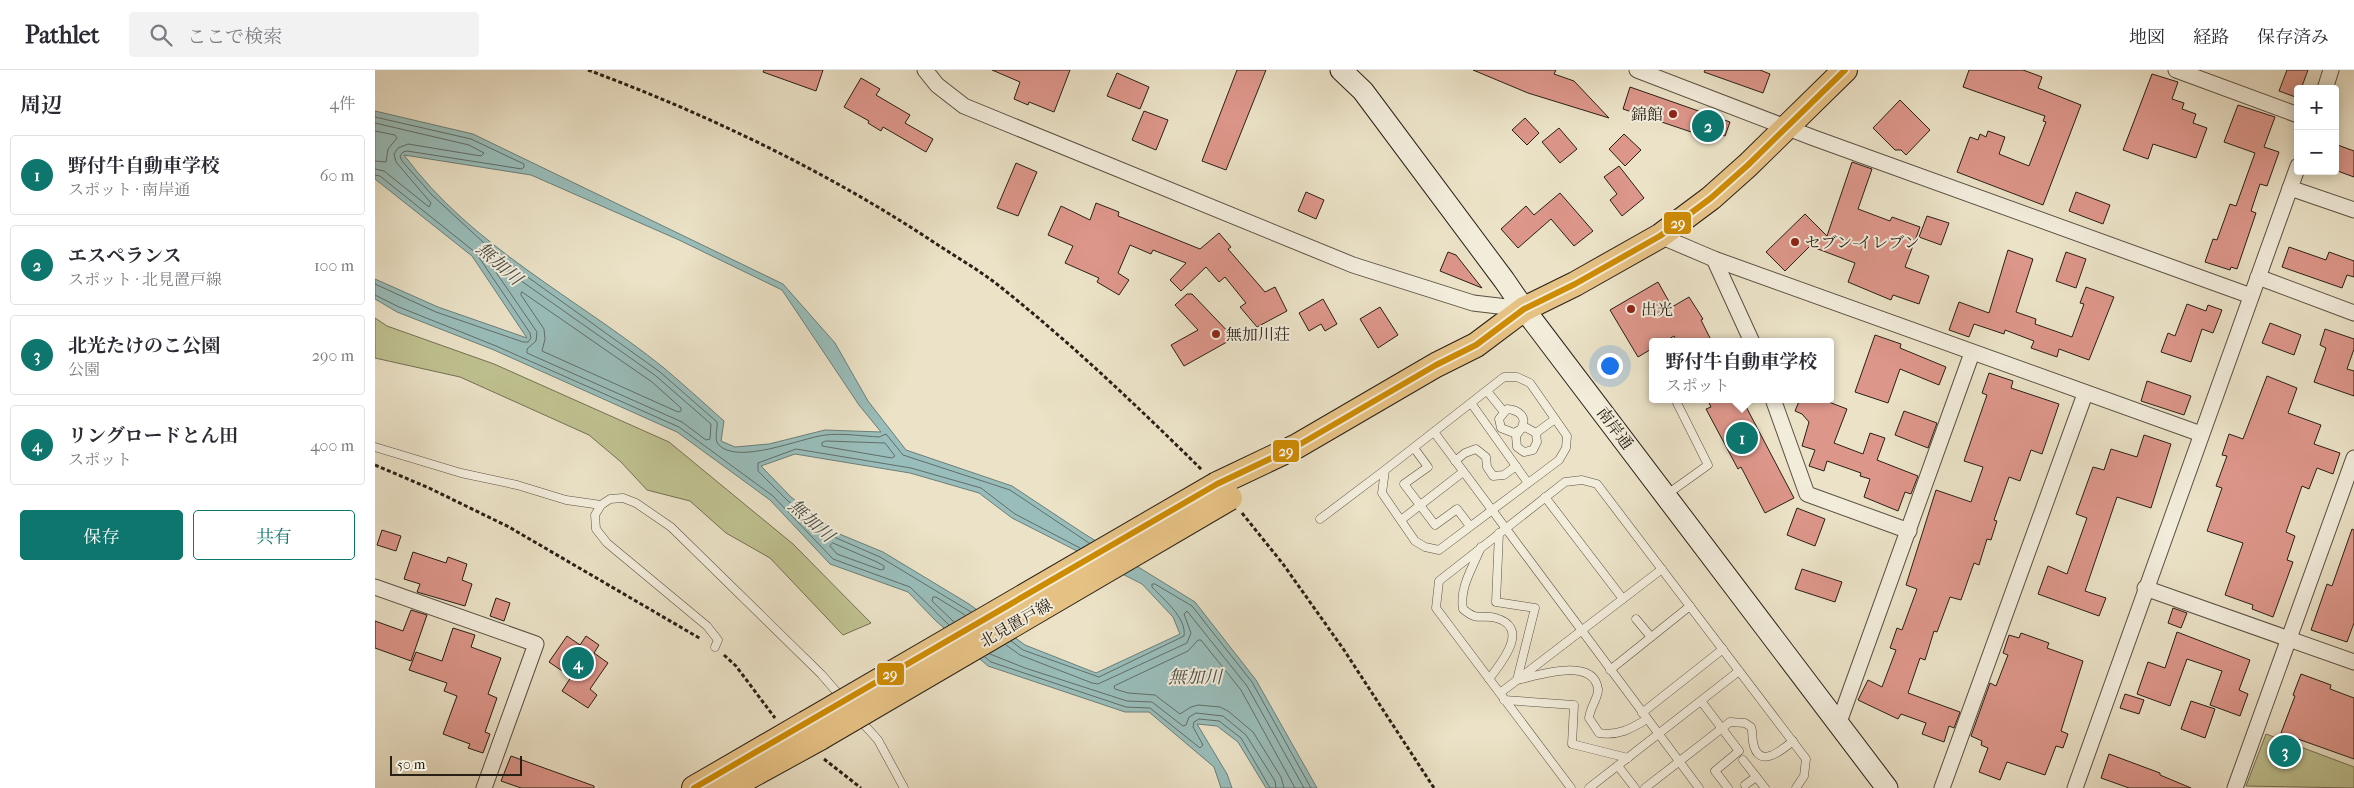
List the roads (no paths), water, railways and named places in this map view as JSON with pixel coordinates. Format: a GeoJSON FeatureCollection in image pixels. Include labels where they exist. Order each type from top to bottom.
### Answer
{"type":"FeatureCollection","features":[{"type":"Feature","properties":{"kind":"main road","name":"南岸通"},"geometry":{"type":"LineString","coordinates":[[1341,70],[1363,91],[1504,280],[1523,309],[1887,788]]}},
{"type":"Feature","properties":{"kind":"main road","name":"北見置戸線"},"geometry":{"type":"LineString","coordinates":[[694,788],[805,731],[1223,491],[1436,365],[1476,345],[1523,309],[1575,284],[1660,236],[1711,198],[1787,128],[1845,70]]}},
{"type":"Feature","properties":{"kind":"main road","name":"北見置戸線"},"geometry":{"type":"LineString","coordinates":[[729,788],[805,731]]}},
{"type":"Feature","properties":{"kind":"street"},"geometry":{"type":"LineString","coordinates":[[925,70],[937,84],[963,106],[1353,265],[1473,303],[1523,309]]}},
{"type":"Feature","properties":{"kind":"street"},"geometry":{"type":"LineString","coordinates":[[1637,70],[1787,128],[2251,296]]}},
{"type":"Feature","properties":{"kind":"street"},"geometry":{"type":"LineString","coordinates":[[2176,70],[2294,114]]}},
{"type":"Feature","properties":{"kind":"street"},"geometry":{"type":"LineString","coordinates":[[2326,85],[2331,70]]}},
{"type":"Feature","properties":{"kind":"street"},"geometry":{"type":"LineString","coordinates":[[2075,788],[2145,588],[2295,175]]}},
{"type":"Feature","properties":{"kind":"street"},"geometry":{"type":"LineString","coordinates":[[2290,188],[2354,210]]}},
{"type":"Feature","properties":{"kind":"street"},"geometry":{"type":"LineString","coordinates":[[1660,236],[1714,259],[2085,394],[2201,434]]}},
{"type":"Feature","properties":{"kind":"street"},"geometry":{"type":"LineString","coordinates":[[1714,259],[1750,338]]}},
{"type":"Feature","properties":{"kind":"street"},"geometry":{"type":"LineString","coordinates":[[2258,277],[2354,313]]}},
{"type":"Feature","properties":{"kind":"street"},"geometry":{"type":"LineString","coordinates":[[1838,725],[1973,353]]}},
{"type":"Feature","properties":{"kind":"street"},"geometry":{"type":"LineString","coordinates":[[1942,788],[2085,394]]}},
{"type":"Feature","properties":{"kind":"street"},"geometry":{"type":"LineString","coordinates":[[1774,403],[1807,494],[1909,531]]}},
{"type":"Feature","properties":{"kind":"street"},"geometry":{"type":"LineString","coordinates":[[2235,788],[2354,458]]}},
{"type":"Feature","properties":{"kind":"street"},"geometry":{"type":"LineString","coordinates":[[375,587],[536,644],[484,788]]}},
{"type":"Feature","properties":{"kind":"street"},"geometry":{"type":"LineString","coordinates":[[2145,588],[2354,662]]}},
{"type":"Feature","properties":{"kind":"lane"},"geometry":{"type":"LineString","coordinates":[[1320,519],[1504,377],[1517,377],[1530,383],[1567,436],[1566,448],[1559,460],[1439,550],[1425,547],[1415,541],[1382,493],[1385,470]]}},
{"type":"Feature","properties":{"kind":"lane"},"geometry":{"type":"LineString","coordinates":[[1487,390],[1503,412]]}},
{"type":"Feature","properties":{"kind":"lane"},"geometry":{"type":"LineString","coordinates":[[1471,403],[1528,484]]}},
{"type":"Feature","properties":{"kind":"lane"},"geometry":{"type":"LineString","coordinates":[[1666,495],[1707,465],[1677,403]]}},
{"type":"Feature","properties":{"kind":"lane"},"geometry":{"type":"LineString","coordinates":[[1521,430],[1516,436],[1515,443],[1524,452],[1533,450],[1537,437],[1535,433],[1525,427],[1521,430],[1510,433],[1501,428],[1499,419],[1503,412],[1512,410],[1521,414],[1523,420],[1521,430]]}},
{"type":"Feature","properties":{"kind":"lane"},"geometry":{"type":"LineString","coordinates":[[1535,433],[1555,420]]}},
{"type":"Feature","properties":{"kind":"lane"},"geometry":{"type":"LineString","coordinates":[[1434,432],[1492,510],[1502,531],[1581,631],[1699,788]]}},
{"type":"Feature","properties":{"kind":"lane"},"geometry":{"type":"LineString","coordinates":[[375,447],[461,473],[517,485],[566,500],[601,505]]}},
{"type":"Feature","properties":{"kind":"lane"},"geometry":{"type":"LineString","coordinates":[[1414,448],[1427,467],[1404,484],[1419,505],[1435,525],[1457,509],[1470,526]]}},
{"type":"Feature","properties":{"kind":"lane"},"geometry":{"type":"LineString","coordinates":[[1455,461],[1465,453],[1476,449],[1486,457],[1487,467],[1493,476],[1504,475],[1516,466]]}},
{"type":"Feature","properties":{"kind":"lane"},"geometry":{"type":"LineString","coordinates":[[1401,520],[1463,472]]}},
{"type":"Feature","properties":{"kind":"lane"},"geometry":{"type":"LineString","coordinates":[[1571,788],[1436,608],[1439,581],[1565,482],[1582,480],[1597,484],[1806,759],[1804,776],[1796,788]]}},
{"type":"Feature","properties":{"kind":"lane"},"geometry":{"type":"LineString","coordinates":[[1545,497],[1623,599]]}},
{"type":"Feature","properties":{"kind":"lane"},"geometry":{"type":"LineString","coordinates":[[715,647],[718,640],[707,626],[607,543],[596,528],[595,515],[601,505],[610,500],[623,498],[636,503],[671,527],[821,674],[878,740],[904,788]]}},
{"type":"Feature","properties":{"kind":"lane"},"geometry":{"type":"LineString","coordinates":[[1502,531],[1496,602],[1535,608],[1517,680]]}},
{"type":"Feature","properties":{"kind":"lane"},"geometry":{"type":"LineString","coordinates":[[1482,547],[1463,589],[1461,600],[1463,609],[1477,618],[1495,617],[1504,622],[1513,634],[1512,643],[1505,657],[1489,679]]}},
{"type":"Feature","properties":{"kind":"lane"},"geometry":{"type":"LineString","coordinates":[[1502,696],[1517,680],[1662,569]]}},
{"type":"Feature","properties":{"kind":"lane"},"geometry":{"type":"LineString","coordinates":[[1610,670],[1690,606]]}},
{"type":"Feature","properties":{"kind":"lane"},"geometry":{"type":"LineString","coordinates":[[1637,619],[1651,637]]}},
{"type":"Feature","properties":{"kind":"lane"},"geometry":{"type":"LineString","coordinates":[[1517,680],[1571,670],[1581,670],[1590,675],[1596,682],[1598,691],[1596,699],[1590,707],[1589,718],[1599,733],[1611,735],[1629,730],[1723,649]]}},
{"type":"Feature","properties":{"kind":"lane"},"geometry":{"type":"LineString","coordinates":[[1589,788],[1739,671]]}},
{"type":"Feature","properties":{"kind":"lane"},"geometry":{"type":"LineString","coordinates":[[1502,696],[1574,705],[1572,744],[1628,758]]}},
{"type":"Feature","properties":{"kind":"lane"},"geometry":{"type":"LineString","coordinates":[[1701,701],[1739,751],[1715,771],[1728,788]]}},
{"type":"Feature","properties":{"kind":"lane"},"geometry":{"type":"LineString","coordinates":[[1645,788],[1680,763],[1730,722],[1745,723],[1751,727],[1756,751],[1763,756],[1771,757],[1793,741]]}},
{"type":"Feature","properties":{"kind":"lane"},"geometry":{"type":"LineString","coordinates":[[1743,760],[1765,788]]}},
{"type":"Feature","properties":{"kind":"lane"},"geometry":{"type":"LineString","coordinates":[[1618,766],[1635,788]]}},
{"type":"Feature","properties":{"kind":"lane"},"geometry":{"type":"LineString","coordinates":[[1745,785],[1756,777]]}},
{"type":"Feature","properties":{"kind":"water","name":"無加川"},"geometry":{"type":"Polygon","coordinates":[[[375,111],[473,134],[783,284],[835,343],[868,401],[906,450],[1012,486],[1083,533],[1195,602],[1256,680],[1317,788],[1266,788],[1238,742],[1217,726],[1197,724],[1227,774],[1232,788],[1221,788],[1214,767],[1149,712],[1125,712],[988,666],[936,621],[908,592],[830,564],[770,500],[677,432],[494,350],[397,312],[375,299],[375,279],[438,307],[527,338],[472,256],[375,179],[375,111]],[[404,155],[431,188],[493,244],[664,368],[724,421],[721,441],[735,447],[769,444],[825,430],[881,432],[859,405],[782,290],[679,240],[531,175],[404,155]],[[795,454],[761,466],[791,497],[837,533],[883,552],[969,604],[1025,645],[1096,673],[1180,634],[1173,617],[1142,584],[1012,518],[979,493],[910,473],[795,454]]]}},
{"type":"Feature","properties":{"kind":"place","name":"錦館"},"geometry":{"type":"Point","coordinates":[1673,114]}},
{"type":"Feature","properties":{"kind":"place","name":"エスペランス"},"geometry":{"type":"Point","coordinates":[1708,126]}},
{"type":"Feature","properties":{"kind":"place","name":"セブン-イレブン"},"geometry":{"type":"Point","coordinates":[1795,242]}},
{"type":"Feature","properties":{"kind":"place","name":"出光"},"geometry":{"type":"Point","coordinates":[1631,309]}},
{"type":"Feature","properties":{"kind":"place","name":"無加川荘"},"geometry":{"type":"Point","coordinates":[1216,334]}},
{"type":"Feature","properties":{"kind":"place","name":"野付牛自動車学校"},"geometry":{"type":"Point","coordinates":[1742,438]}},
{"type":"Feature","properties":{"kind":"place","name":"リングロードとん田"},"geometry":{"type":"Point","coordinates":[578,663]}},
{"type":"Feature","properties":{"kind":"place","name":"北光たけのこ公園"},"geometry":{"type":"Point","coordinates":[2285,751]}}]}
